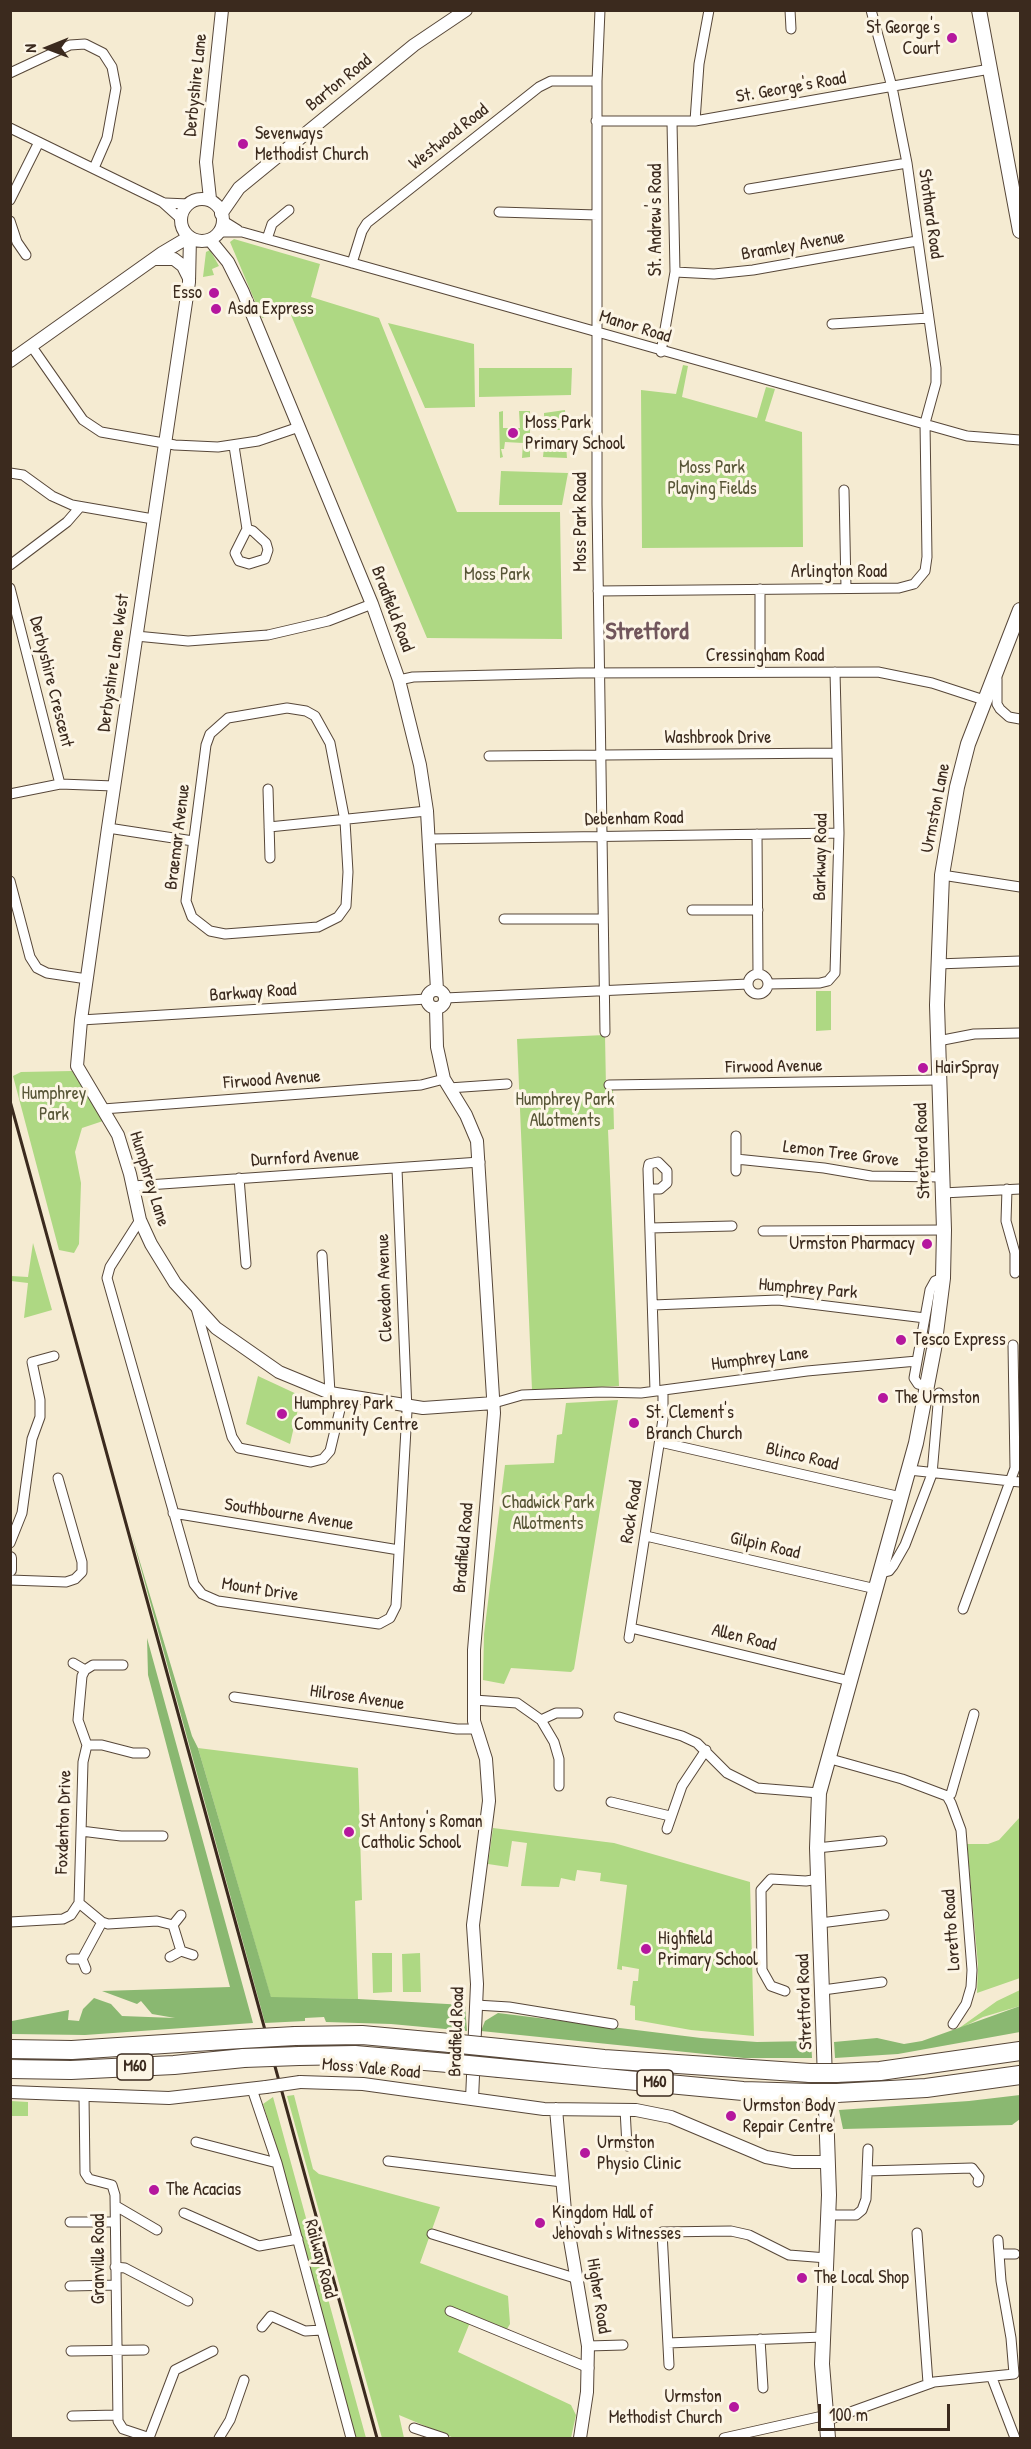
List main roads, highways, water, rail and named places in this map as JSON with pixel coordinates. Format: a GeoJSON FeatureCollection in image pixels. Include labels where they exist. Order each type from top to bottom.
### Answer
{"type":"FeatureCollection","features":[{"type":"Feature","properties":{"kind":"highway","name":"M60"},"geometry":{"type":"LineString","coordinates":[[18,2049],[72,2050],[295,2036],[362,2036],[604,2059],[810,2073],[903,2068],[1020,2051]]}},
{"type":"Feature","properties":{"kind":"highway","name":"M60"},"geometry":{"type":"LineString","coordinates":[[18,2070],[174,2065],[244,2058],[355,2055],[743,2091],[811,2093],[926,2088],[1020,2074]]}},
{"type":"Feature","properties":{"kind":"main road"},"geometry":{"type":"LineString","coordinates":[[979,10],[1020,231]]}},
{"type":"Feature","properties":{"kind":"main road","name":"Urmston Lane"},"geometry":{"type":"LineString","coordinates":[[938,1022],[937,964],[942,875],[961,769],[984,700],[1020,610]]}},
{"type":"Feature","properties":{"kind":"main road","name":"Stretford Road"},"geometry":{"type":"LineString","coordinates":[[828,2439],[825,2418],[823,2337],[829,2215],[817,1848],[819,1793],[933,1381],[943,1278],[944,1230],[938,1022]]}},
{"type":"Feature","properties":{"kind":"railway"},"geometry":{"type":"LineString","coordinates":[[10,1101],[377,2438]]}},
{"type":"Feature","properties":{"kind":"place","name":"St George's Court"},"geometry":{"type":"Point","coordinates":[952,38]}},
{"type":"Feature","properties":{"kind":"place","name":"Sevenways Methodist Church"},"geometry":{"type":"Point","coordinates":[243,144]}},
{"type":"Feature","properties":{"kind":"place","name":"Esso"},"geometry":{"type":"Point","coordinates":[214,293]}},
{"type":"Feature","properties":{"kind":"place","name":"Asda Express"},"geometry":{"type":"Point","coordinates":[216,309]}},
{"type":"Feature","properties":{"kind":"place","name":"Moss Park Primary School"},"geometry":{"type":"Point","coordinates":[513,433]}},
{"type":"Feature","properties":{"kind":"place","name":"HairSpray"},"geometry":{"type":"Point","coordinates":[923,1068]}},
{"type":"Feature","properties":{"kind":"place","name":"Urmston Pharmacy"},"geometry":{"type":"Point","coordinates":[927,1244]}},
{"type":"Feature","properties":{"kind":"place","name":"Tesco Express"},"geometry":{"type":"Point","coordinates":[901,1340]}},
{"type":"Feature","properties":{"kind":"place","name":"The Urmston"},"geometry":{"type":"Point","coordinates":[883,1398]}},
{"type":"Feature","properties":{"kind":"place","name":"Humphrey Park Community Centre"},"geometry":{"type":"Point","coordinates":[282,1414]}},
{"type":"Feature","properties":{"kind":"place","name":"St. Clement's Branch Church"},"geometry":{"type":"Point","coordinates":[634,1423]}},
{"type":"Feature","properties":{"kind":"place","name":"St Antony's Roman Catholic School"},"geometry":{"type":"Point","coordinates":[349,1832]}},
{"type":"Feature","properties":{"kind":"place","name":"Highfield Primary School"},"geometry":{"type":"Point","coordinates":[646,1949]}},
{"type":"Feature","properties":{"kind":"place","name":"Urmston Body Repair Centre"},"geometry":{"type":"Point","coordinates":[731,2116]}},
{"type":"Feature","properties":{"kind":"place","name":"Urmston Physio Clinic"},"geometry":{"type":"Point","coordinates":[585,2153]}},
{"type":"Feature","properties":{"kind":"place","name":"The Acacias"},"geometry":{"type":"Point","coordinates":[154,2190]}},
{"type":"Feature","properties":{"kind":"place","name":"Kingdom Hall of Jehovah's Witnesses"},"geometry":{"type":"Point","coordinates":[540,2223]}},
{"type":"Feature","properties":{"kind":"place","name":"The Local Shop"},"geometry":{"type":"Point","coordinates":[802,2278]}},
{"type":"Feature","properties":{"kind":"place","name":"Urmston Methodist Church"},"geometry":{"type":"Point","coordinates":[734,2407]}},
{"type":"Feature","properties":{"kind":"district","name":"Stretford"},"geometry":{"type":"Point","coordinates":[647,633]}},
{"type":"Feature","properties":{"kind":"park label","name":"Moss Park Playing Fields"},"geometry":{"type":"Point","coordinates":[712,478]}},
{"type":"Feature","properties":{"kind":"park label","name":"Moss Park"},"geometry":{"type":"Point","coordinates":[497,575]}},
{"type":"Feature","properties":{"kind":"park label","name":"Humphrey Park"},"geometry":{"type":"Point","coordinates":[54,1104]}},
{"type":"Feature","properties":{"kind":"park label","name":"Humphrey Park Allotments"},"geometry":{"type":"Point","coordinates":[565,1110]}},
{"type":"Feature","properties":{"kind":"park label","name":"Chadwick Park Allotments"},"geometry":{"type":"Point","coordinates":[548,1513]}}]}
